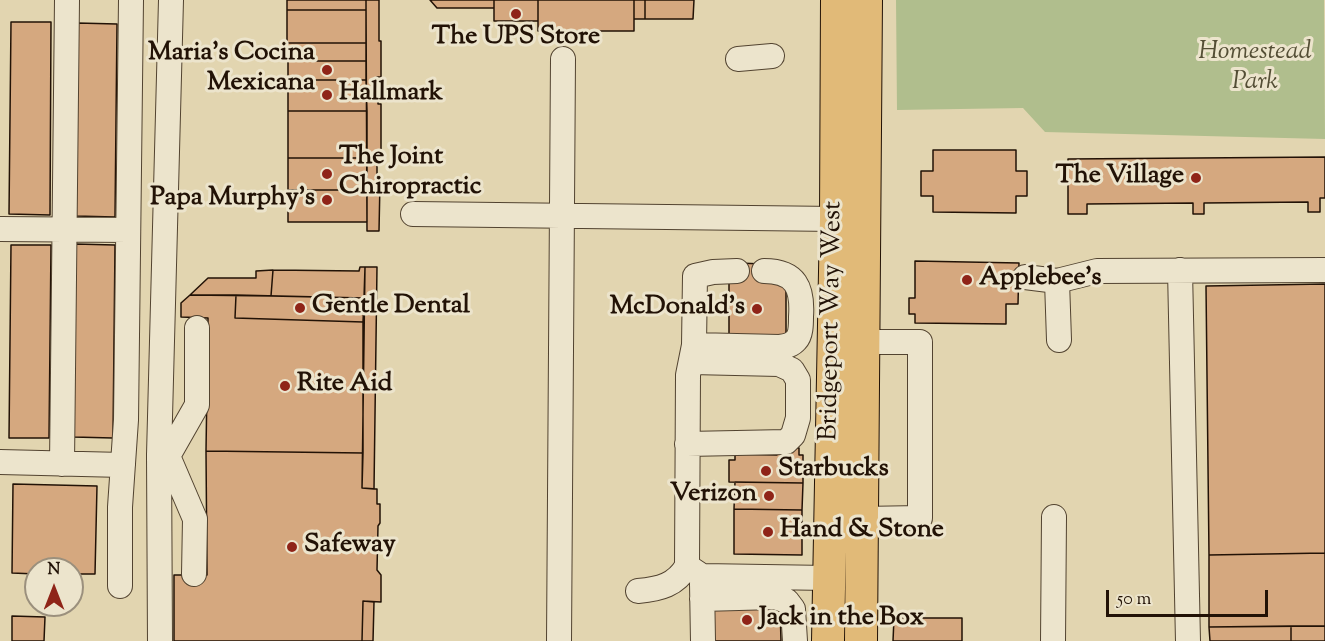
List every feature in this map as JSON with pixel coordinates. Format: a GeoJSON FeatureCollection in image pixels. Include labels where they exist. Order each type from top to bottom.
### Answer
{"type":"FeatureCollection","features":[{"type":"Feature","properties":{"kind":"main road","name":"Bridgeport Way West"},"geometry":{"type":"LineString","coordinates":[[828,641],[836,219],[837,0]]}},
{"type":"Feature","properties":{"kind":"main road","name":"Bridgeport Way West"},"geometry":{"type":"LineString","coordinates":[[861,641],[866,0]]}},
{"type":"Feature","properties":{"kind":"lane"},"geometry":{"type":"LineString","coordinates":[[62,464],[67,0]]}},
{"type":"Feature","properties":{"kind":"lane"},"geometry":{"type":"LineString","coordinates":[[120,586],[120,507],[126,420],[131,0]]}},
{"type":"Feature","properties":{"kind":"lane"},"geometry":{"type":"LineString","coordinates":[[160,641],[171,0]]}},
{"type":"Feature","properties":{"kind":"lane"},"geometry":{"type":"LineString","coordinates":[[738,59],[772,56]]}},
{"type":"Feature","properties":{"kind":"lane"},"geometry":{"type":"LineString","coordinates":[[559,641],[563,59]]}},
{"type":"Feature","properties":{"kind":"lane"},"geometry":{"type":"LineString","coordinates":[[413,214],[836,219]]}},
{"type":"Feature","properties":{"kind":"lane"},"geometry":{"type":"LineString","coordinates":[[0,229],[128,230]]}},
{"type":"Feature","properties":{"kind":"lane"},"geometry":{"type":"LineString","coordinates":[[1180,270],[1188,641]]}},
{"type":"Feature","properties":{"kind":"lane"},"geometry":{"type":"LineString","coordinates":[[1025,277],[1058,281],[1097,272],[1325,270]]}},
{"type":"Feature","properties":{"kind":"lane"},"geometry":{"type":"LineString","coordinates":[[703,641],[687,444],[688,375],[693,354],[695,276],[713,272],[737,271]]}},
{"type":"Feature","properties":{"kind":"lane"},"geometry":{"type":"LineString","coordinates":[[693,354],[788,346],[797,340],[802,303],[799,288],[791,277],[785,274],[778,271],[764,271]]}},
{"type":"Feature","properties":{"kind":"lane"},"geometry":{"type":"LineString","coordinates":[[1058,281],[1059,340]]}},
{"type":"Feature","properties":{"kind":"lane"},"geometry":{"type":"LineString","coordinates":[[163,455],[197,405],[197,328]]}},
{"type":"Feature","properties":{"kind":"lane"},"geometry":{"type":"LineString","coordinates":[[862,519],[920,518],[920,342],[863,342]]}},
{"type":"Feature","properties":{"kind":"lane"},"geometry":{"type":"LineString","coordinates":[[687,444],[786,442],[794,435],[798,418],[798,380],[792,369],[779,364],[693,354]]}},
{"type":"Feature","properties":{"kind":"lane"},"geometry":{"type":"LineString","coordinates":[[163,455],[195,519],[194,574]]}},
{"type":"Feature","properties":{"kind":"lane"},"geometry":{"type":"LineString","coordinates":[[0,462],[123,465]]}},
{"type":"Feature","properties":{"kind":"lane"},"geometry":{"type":"LineString","coordinates":[[1053,641],[1054,517]]}},
{"type":"Feature","properties":{"kind":"lane"},"geometry":{"type":"LineString","coordinates":[[638,591],[669,585],[681,576],[775,597],[787,601],[793,609],[795,641]]}},
{"type":"Feature","properties":{"kind":"lane"},"geometry":{"type":"LineString","coordinates":[[697,580],[828,578]]}},
{"type":"Feature","properties":{"kind":"green space","name":"Homestead Park"},"geometry":{"type":"Polygon","coordinates":[[[896,0],[1324,0],[1325,139],[1045,132],[1023,108],[897,110],[896,0]]]}},
{"type":"Feature","properties":{"kind":"building"},"geometry":{"type":"Polygon","coordinates":[[[287,0],[366,0],[366,10],[287,10],[287,0]]]}},
{"type":"Feature","properties":{"kind":"building"},"geometry":{"type":"Polygon","coordinates":[[[366,0],[379,0],[381,77],[377,77],[378,104],[381,104],[381,156],[377,156],[377,182],[380,182],[379,231],[367,231],[366,0]]]}},
{"type":"Feature","properties":{"kind":"building"},"geometry":{"type":"Polygon","coordinates":[[[430,0],[494,0],[494,8],[437,8],[430,0]]]}},
{"type":"Feature","properties":{"kind":"building","name":"The UPS Store"},"geometry":{"type":"Polygon","coordinates":[[[494,0],[538,0],[538,21],[494,21],[494,0]]]}},
{"type":"Feature","properties":{"kind":"building"},"geometry":{"type":"Polygon","coordinates":[[[538,0],[634,0],[634,31],[538,31],[538,0]]]}},
{"type":"Feature","properties":{"kind":"building"},"geometry":{"type":"Polygon","coordinates":[[[634,0],[645,0],[645,19],[634,19],[634,0]]]}},
{"type":"Feature","properties":{"kind":"building"},"geometry":{"type":"Polygon","coordinates":[[[645,0],[694,0],[693,19],[645,19],[645,0]]]}},
{"type":"Feature","properties":{"kind":"building"},"geometry":{"type":"Polygon","coordinates":[[[287,10],[366,10],[366,43],[287,43],[287,10]]]}},
{"type":"Feature","properties":{"kind":"building"},"geometry":{"type":"Polygon","coordinates":[[[11,22],[51,22],[50,215],[9,214],[11,22]]]}},
{"type":"Feature","properties":{"kind":"building"},"geometry":{"type":"Polygon","coordinates":[[[77,23],[117,24],[115,217],[75,216],[77,23]]]}},
{"type":"Feature","properties":{"kind":"building"},"geometry":{"type":"Polygon","coordinates":[[[287,43],[366,43],[366,61],[288,61],[287,43]]]}},
{"type":"Feature","properties":{"kind":"building","name":"Maria's Cocina Mexicana"},"geometry":{"type":"Polygon","coordinates":[[[288,61],[366,61],[366,80],[288,80],[288,61]]]}},
{"type":"Feature","properties":{"kind":"building","name":"Hallmark"},"geometry":{"type":"Polygon","coordinates":[[[288,80],[366,80],[367,111],[288,111],[288,80]]]}},
{"type":"Feature","properties":{"kind":"building"},"geometry":{"type":"Polygon","coordinates":[[[288,111],[367,111],[367,158],[288,158],[288,111]]]}},
{"type":"Feature","properties":{"kind":"building"},"geometry":{"type":"Polygon","coordinates":[[[933,150],[1016,150],[1016,171],[1027,171],[1027,196],[1016,196],[1016,213],[933,212],[933,196],[921,196],[921,171],[933,171],[933,150]]]}},
{"type":"Feature","properties":{"kind":"building","name":"The Village"},"geometry":{"type":"Polygon","coordinates":[[[1325,157],[1325,198],[1320,198],[1320,212],[1308,212],[1308,202],[1204,203],[1204,214],[1193,214],[1193,203],[1087,204],[1087,214],[1068,214],[1068,159],[1325,157]]]}},
{"type":"Feature","properties":{"kind":"building","name":"The Joint Chiropractic"},"geometry":{"type":"Polygon","coordinates":[[[288,158],[367,158],[367,190],[288,190],[288,158]]]}},
{"type":"Feature","properties":{"kind":"building","name":"Papa Murphy's"},"geometry":{"type":"Polygon","coordinates":[[[288,190],[367,190],[367,222],[288,222],[288,190]]]}},
{"type":"Feature","properties":{"kind":"building"},"geometry":{"type":"Polygon","coordinates":[[[75,244],[115,245],[113,438],[73,437],[75,244]]]}},
{"type":"Feature","properties":{"kind":"building"},"geometry":{"type":"Polygon","coordinates":[[[11,245],[51,245],[49,438],[9,438],[11,245]]]}},
{"type":"Feature","properties":{"kind":"building","name":"Applebee's"},"geometry":{"type":"Polygon","coordinates":[[[915,261],[1019,263],[1018,304],[1006,304],[1006,324],[915,323],[915,314],[909,314],[909,298],[915,298],[915,261]]]}},
{"type":"Feature","properties":{"kind":"building","name":"McDonald's"},"geometry":{"type":"Polygon","coordinates":[[[737,263],[764,264],[786,278],[786,341],[729,341],[729,278],[737,263]]]}},
{"type":"Feature","properties":{"kind":"building"},"geometry":{"type":"Polygon","coordinates":[[[360,267],[365,267],[364,298],[271,296],[273,270],[359,271],[360,267]]]}},
{"type":"Feature","properties":{"kind":"building"},"geometry":{"type":"Polygon","coordinates":[[[365,267],[377,267],[374,489],[362,488],[365,267]]]}},
{"type":"Feature","properties":{"kind":"building"},"geometry":{"type":"Polygon","coordinates":[[[273,270],[271,296],[190,295],[208,278],[256,278],[256,271],[273,270]]]}},
{"type":"Feature","properties":{"kind":"building"},"geometry":{"type":"Polygon","coordinates":[[[1325,284],[1325,553],[1209,555],[1206,286],[1325,284]]]}},
{"type":"Feature","properties":{"kind":"building","name":"Rite Aid"},"geometry":{"type":"Polygon","coordinates":[[[190,295],[236,295],[235,318],[363,322],[363,453],[206,451],[208,318],[181,317],[181,303],[190,295]]]}},
{"type":"Feature","properties":{"kind":"building","name":"Gentle Dental"},"geometry":{"type":"Polygon","coordinates":[[[236,295],[364,298],[363,322],[235,318],[236,295]]]}},
{"type":"Feature","properties":{"kind":"building","name":"Starbucks"},"geometry":{"type":"Polygon","coordinates":[[[777,447],[799,448],[799,455],[803,455],[803,483],[729,482],[729,460],[735,460],[735,454],[777,455],[777,447]]]}},
{"type":"Feature","properties":{"kind":"building","name":"Safeway"},"geometry":{"type":"Polygon","coordinates":[[[206,451],[363,453],[362,488],[377,489],[377,504],[380,504],[377,570],[381,575],[381,602],[363,601],[362,641],[174,641],[174,575],[207,575],[206,451]]]}},
{"type":"Feature","properties":{"kind":"building","name":"Verizon"},"geometry":{"type":"Polygon","coordinates":[[[735,482],[803,483],[802,510],[734,509],[735,482]]]}},
{"type":"Feature","properties":{"kind":"building"},"geometry":{"type":"Polygon","coordinates":[[[13,484],[97,486],[95,574],[84,574],[84,557],[24,557],[24,574],[12,573],[13,484]]]}},
{"type":"Feature","properties":{"kind":"building","name":"Hand & Stone"},"geometry":{"type":"Polygon","coordinates":[[[734,509],[802,510],[802,555],[734,554],[734,509]]]}},
{"type":"Feature","properties":{"kind":"building"},"geometry":{"type":"Polygon","coordinates":[[[1325,553],[1325,626],[1209,627],[1209,555],[1325,553]]]}},
{"type":"Feature","properties":{"kind":"building"},"geometry":{"type":"Polygon","coordinates":[[[363,601],[374,602],[373,641],[362,641],[363,601]]]}},
{"type":"Feature","properties":{"kind":"building","name":"Jack in the Box"},"geometry":{"type":"Polygon","coordinates":[[[780,606],[781,641],[714,641],[714,607],[780,606]]]}},
{"type":"Feature","properties":{"kind":"building"},"geometry":{"type":"Polygon","coordinates":[[[12,616],[45,617],[44,641],[12,641],[12,616]]]}},
{"type":"Feature","properties":{"kind":"building"},"geometry":{"type":"Polygon","coordinates":[[[894,618],[962,618],[962,641],[893,641],[894,618]]]}},
{"type":"Feature","properties":{"kind":"building"},"geometry":{"type":"Polygon","coordinates":[[[1291,626],[1291,641],[1210,641],[1209,627],[1291,626]]]}},
{"type":"Feature","properties":{"kind":"building"},"geometry":{"type":"Polygon","coordinates":[[[1291,626],[1325,626],[1325,641],[1291,641],[1291,626]]]}},
{"type":"Feature","properties":{"kind":"place","name":"The UPS Store"},"geometry":{"type":"Point","coordinates":[516,14]}},
{"type":"Feature","properties":{"kind":"place","name":"Maria's Cocina Mexicana"},"geometry":{"type":"Point","coordinates":[327,70]}},
{"type":"Feature","properties":{"kind":"place","name":"Hallmark"},"geometry":{"type":"Point","coordinates":[327,95]}},
{"type":"Feature","properties":{"kind":"place","name":"The Joint Chiropractic"},"geometry":{"type":"Point","coordinates":[327,174]}},
{"type":"Feature","properties":{"kind":"place","name":"The Village"},"geometry":{"type":"Point","coordinates":[1196,178]}},
{"type":"Feature","properties":{"kind":"place","name":"Papa Murphy's"},"geometry":{"type":"Point","coordinates":[327,200]}},
{"type":"Feature","properties":{"kind":"place","name":"Applebee's"},"geometry":{"type":"Point","coordinates":[967,280]}},
{"type":"Feature","properties":{"kind":"place","name":"Gentle Dental"},"geometry":{"type":"Point","coordinates":[300,308]}},
{"type":"Feature","properties":{"kind":"place","name":"McDonald's"},"geometry":{"type":"Point","coordinates":[757,309]}},
{"type":"Feature","properties":{"kind":"place","name":"Rite Aid"},"geometry":{"type":"Point","coordinates":[285,386]}},
{"type":"Feature","properties":{"kind":"place","name":"Starbucks"},"geometry":{"type":"Point","coordinates":[766,471]}},
{"type":"Feature","properties":{"kind":"place","name":"Verizon"},"geometry":{"type":"Point","coordinates":[769,496]}},
{"type":"Feature","properties":{"kind":"place","name":"Hand & Stone"},"geometry":{"type":"Point","coordinates":[768,532]}},
{"type":"Feature","properties":{"kind":"place","name":"Safeway"},"geometry":{"type":"Point","coordinates":[292,547]}},
{"type":"Feature","properties":{"kind":"place","name":"Jack in the Box"},"geometry":{"type":"Point","coordinates":[747,620]}}]}
